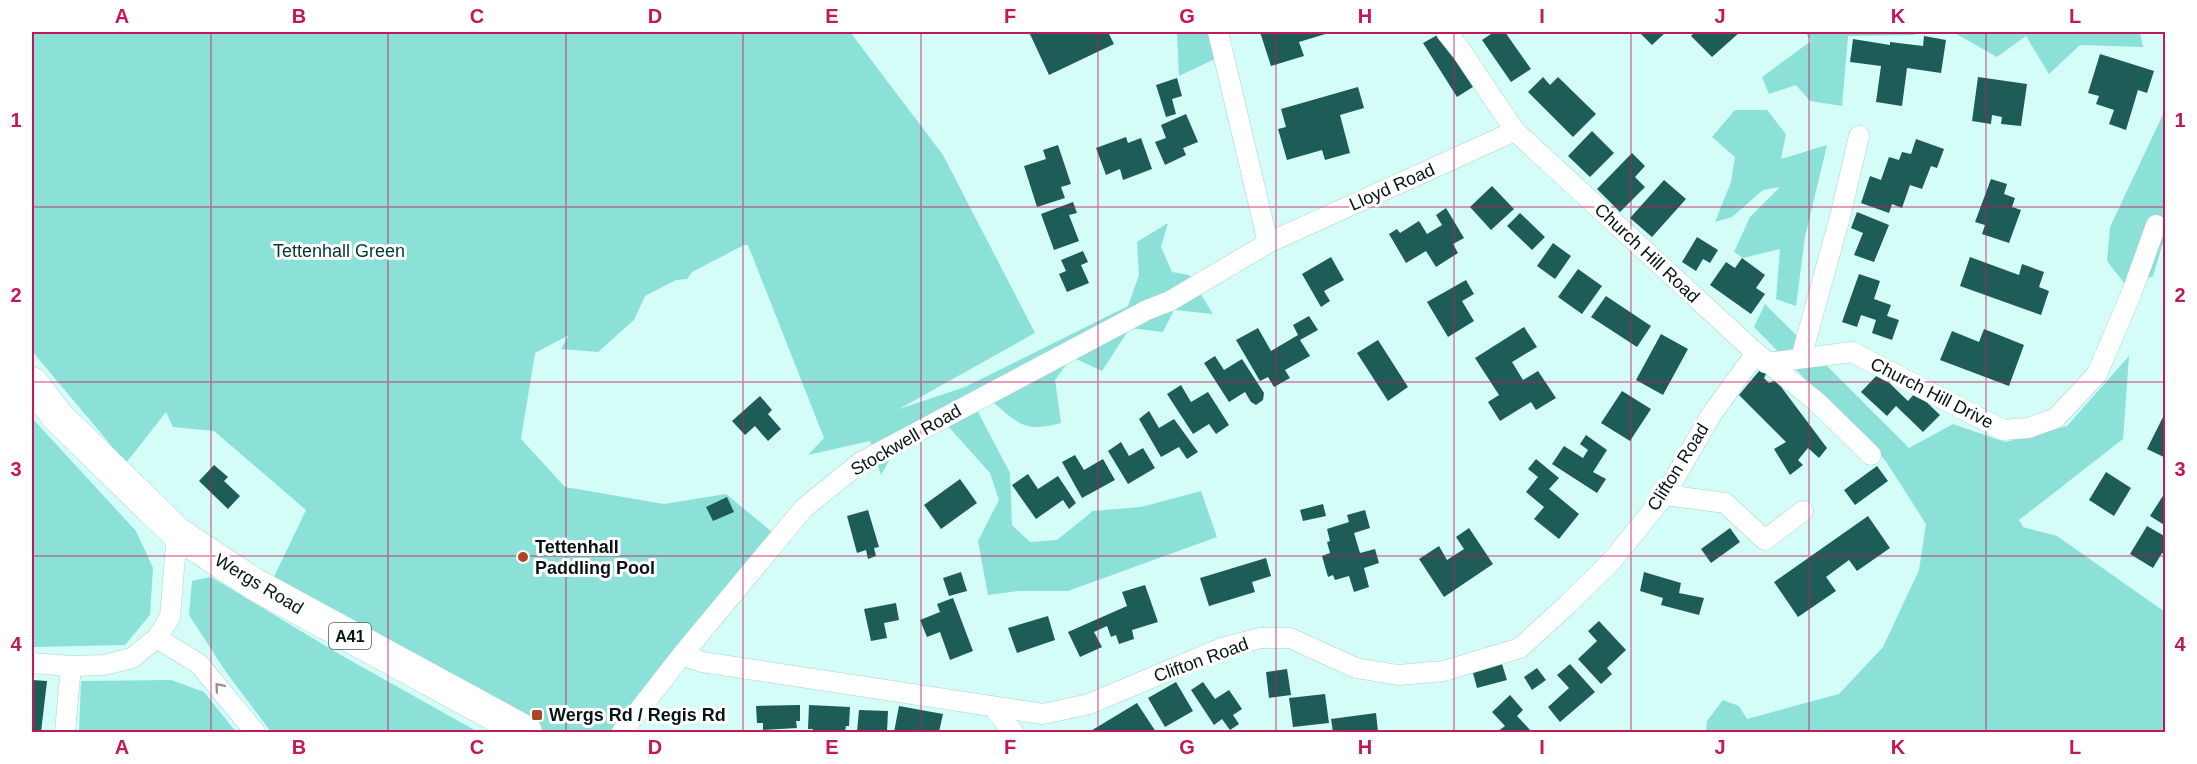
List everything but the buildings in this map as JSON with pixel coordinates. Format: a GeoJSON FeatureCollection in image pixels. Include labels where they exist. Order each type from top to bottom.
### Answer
{"type":"FeatureCollection","features":[{"type":"Feature","properties":{"kind":"highway","name":"Wergs Road"},"geometry":{"type":"LineString","coordinates":[[32,383],[58,417],[177,533],[254,584],[526,732]]}},
{"type":"Feature","properties":{"kind":"street"},"geometry":{"type":"LineString","coordinates":[[1218,32],[1268,243]]}},
{"type":"Feature","properties":{"kind":"street","name":"Church Hill Road"},"geometry":{"type":"LineString","coordinates":[[1446,32],[1515,131],[1761,358],[1817,402],[1871,455]]}},
{"type":"Feature","properties":{"kind":"street","name":"Lloyd Road"},"geometry":{"type":"LineString","coordinates":[[1268,243],[1515,131]]}},
{"type":"Feature","properties":{"kind":"street"},"geometry":{"type":"LineString","coordinates":[[1800,358],[1831,250],[1859,136]]}},
{"type":"Feature","properties":{"kind":"street","name":"Church Hill Drive"},"geometry":{"type":"LineString","coordinates":[[1761,358],[1800,358],[1852,352],[2003,430],[2028,428],[2056,418],[2097,374],[2132,292],[2156,225]]}},
{"type":"Feature","properties":{"kind":"street","name":"Stockwell Road"},"geometry":{"type":"LineString","coordinates":[[622,732],[682,655],[804,508],[861,462],[1130,319],[1170,301],[1268,243]]}},
{"type":"Feature","properties":{"kind":"street","name":"Clifton Road"},"geometry":{"type":"LineString","coordinates":[[682,655],[702,662],[1043,714],[1089,704],[1222,648],[1260,638],[1290,638],[1356,668],[1398,675],[1444,671],[1520,648],[1610,563],[1665,495],[1711,415],[1761,358]]}},
{"type":"Feature","properties":{"kind":"street"},"geometry":{"type":"LineString","coordinates":[[1665,495],[1725,503],[1765,540],[1803,511]]}},
{"type":"Feature","properties":{"kind":"street"},"geometry":{"type":"LineString","coordinates":[[32,663],[71,666],[104,664],[132,658],[157,638],[170,616],[177,533]]}},
{"type":"Feature","properties":{"kind":"street"},"geometry":{"type":"LineString","coordinates":[[157,638],[199,663],[255,732]]}},
{"type":"Feature","properties":{"kind":"street"},"geometry":{"type":"LineString","coordinates":[[65,732],[71,666]]}},
{"type":"Feature","properties":{"kind":"street"},"geometry":{"type":"LineString","coordinates":[[992,706],[1012,732]]}},
{"type":"Feature","properties":{"kind":"green space","name":"Tettenhall Green"},"geometry":{"type":"Polygon","coordinates":[[[32,32],[850,32],[943,155],[1035,333],[899,409],[965,387],[1128,306],[1139,275],[1137,242],[1168,223],[1161,247],[1172,272],[1189,275],[1213,314],[1174,310],[1163,332],[1130,328],[1102,371],[1072,357],[1055,380],[1061,423],[1038,427],[1023,424],[1009,416],[992,401],[978,412],[1010,473],[1012,525],[1030,542],[1057,540],[1093,511],[1141,507],[1201,491],[1217,537],[1068,591],[1018,591],[988,595],[978,541],[999,500],[990,473],[946,424],[928,437],[901,439],[881,475],[870,441],[808,455],[824,438],[748,245],[744,245],[692,272],[687,279],[676,280],[645,296],[634,320],[598,352],[561,349],[569,335],[535,353],[521,439],[565,487],[664,504],[726,494],[777,536],[613,732],[544,732],[273,579],[306,510],[214,431],[173,427],[166,412],[126,463],[32,351],[32,32]]]}},
{"type":"Feature","properties":{"kind":"green space"},"geometry":{"type":"Polygon","coordinates":[[[1177,32],[1215,32],[1221,56],[1179,76],[1177,32]]]}},
{"type":"Feature","properties":{"kind":"green space"},"geometry":{"type":"Polygon","coordinates":[[[1805,32],[1915,32],[1915,35],[1848,36],[1842,106],[1810,101],[1796,85],[1769,94],[1762,77],[1811,41],[1805,32]]]}},
{"type":"Feature","properties":{"kind":"green space"},"geometry":{"type":"Polygon","coordinates":[[[1953,32],[2140,32],[2143,47],[2080,45],[2049,74],[2026,36],[1997,57],[1953,32]]]}},
{"type":"Feature","properties":{"kind":"green space"},"geometry":{"type":"Polygon","coordinates":[[[1735,110],[1767,110],[1786,134],[1781,159],[1827,145],[1805,237],[1796,306],[1776,299],[1780,249],[1743,258],[1734,252],[1750,217],[1780,187],[1763,190],[1732,217],[1715,222],[1731,182],[1735,157],[1712,137],[1735,110]]]}},
{"type":"Feature","properties":{"kind":"green space"},"geometry":{"type":"Polygon","coordinates":[[[2165,110],[2165,236],[2153,276],[2128,288],[2107,261],[2110,227],[2165,110]]]}},
{"type":"Feature","properties":{"kind":"green space"},"geometry":{"type":"Polygon","coordinates":[[[1765,304],[1909,448],[1953,424],[2005,442],[2067,426],[2129,356],[2123,439],[2019,520],[2023,527],[2057,536],[2165,612],[2165,732],[1706,732],[1707,721],[1723,700],[1739,706],[1747,719],[1839,694],[1883,647],[1919,570],[1926,524],[1885,460],[1754,327],[1765,304]]]}},
{"type":"Feature","properties":{"kind":"green space"},"geometry":{"type":"Polygon","coordinates":[[[32,418],[136,531],[153,568],[150,615],[125,645],[32,647],[32,418]]]}},
{"type":"Feature","properties":{"kind":"green space"},"geometry":{"type":"Polygon","coordinates":[[[211,577],[339,654],[478,732],[271,732],[226,672],[189,615],[192,581],[211,577]]]}},
{"type":"Feature","properties":{"kind":"green space"},"geometry":{"type":"Polygon","coordinates":[[[171,680],[204,692],[236,732],[79,732],[81,681],[171,680]]]}},
{"type":"Feature","properties":{"kind":"place","name":"Tettenhall Paddling Pool"},"geometry":{"type":"Point","coordinates":[523,557]}},
{"type":"Feature","properties":{"kind":"place","name":"Wergs Rd / Regis Rd"},"geometry":{"type":"Point","coordinates":[537,715]}}]}
